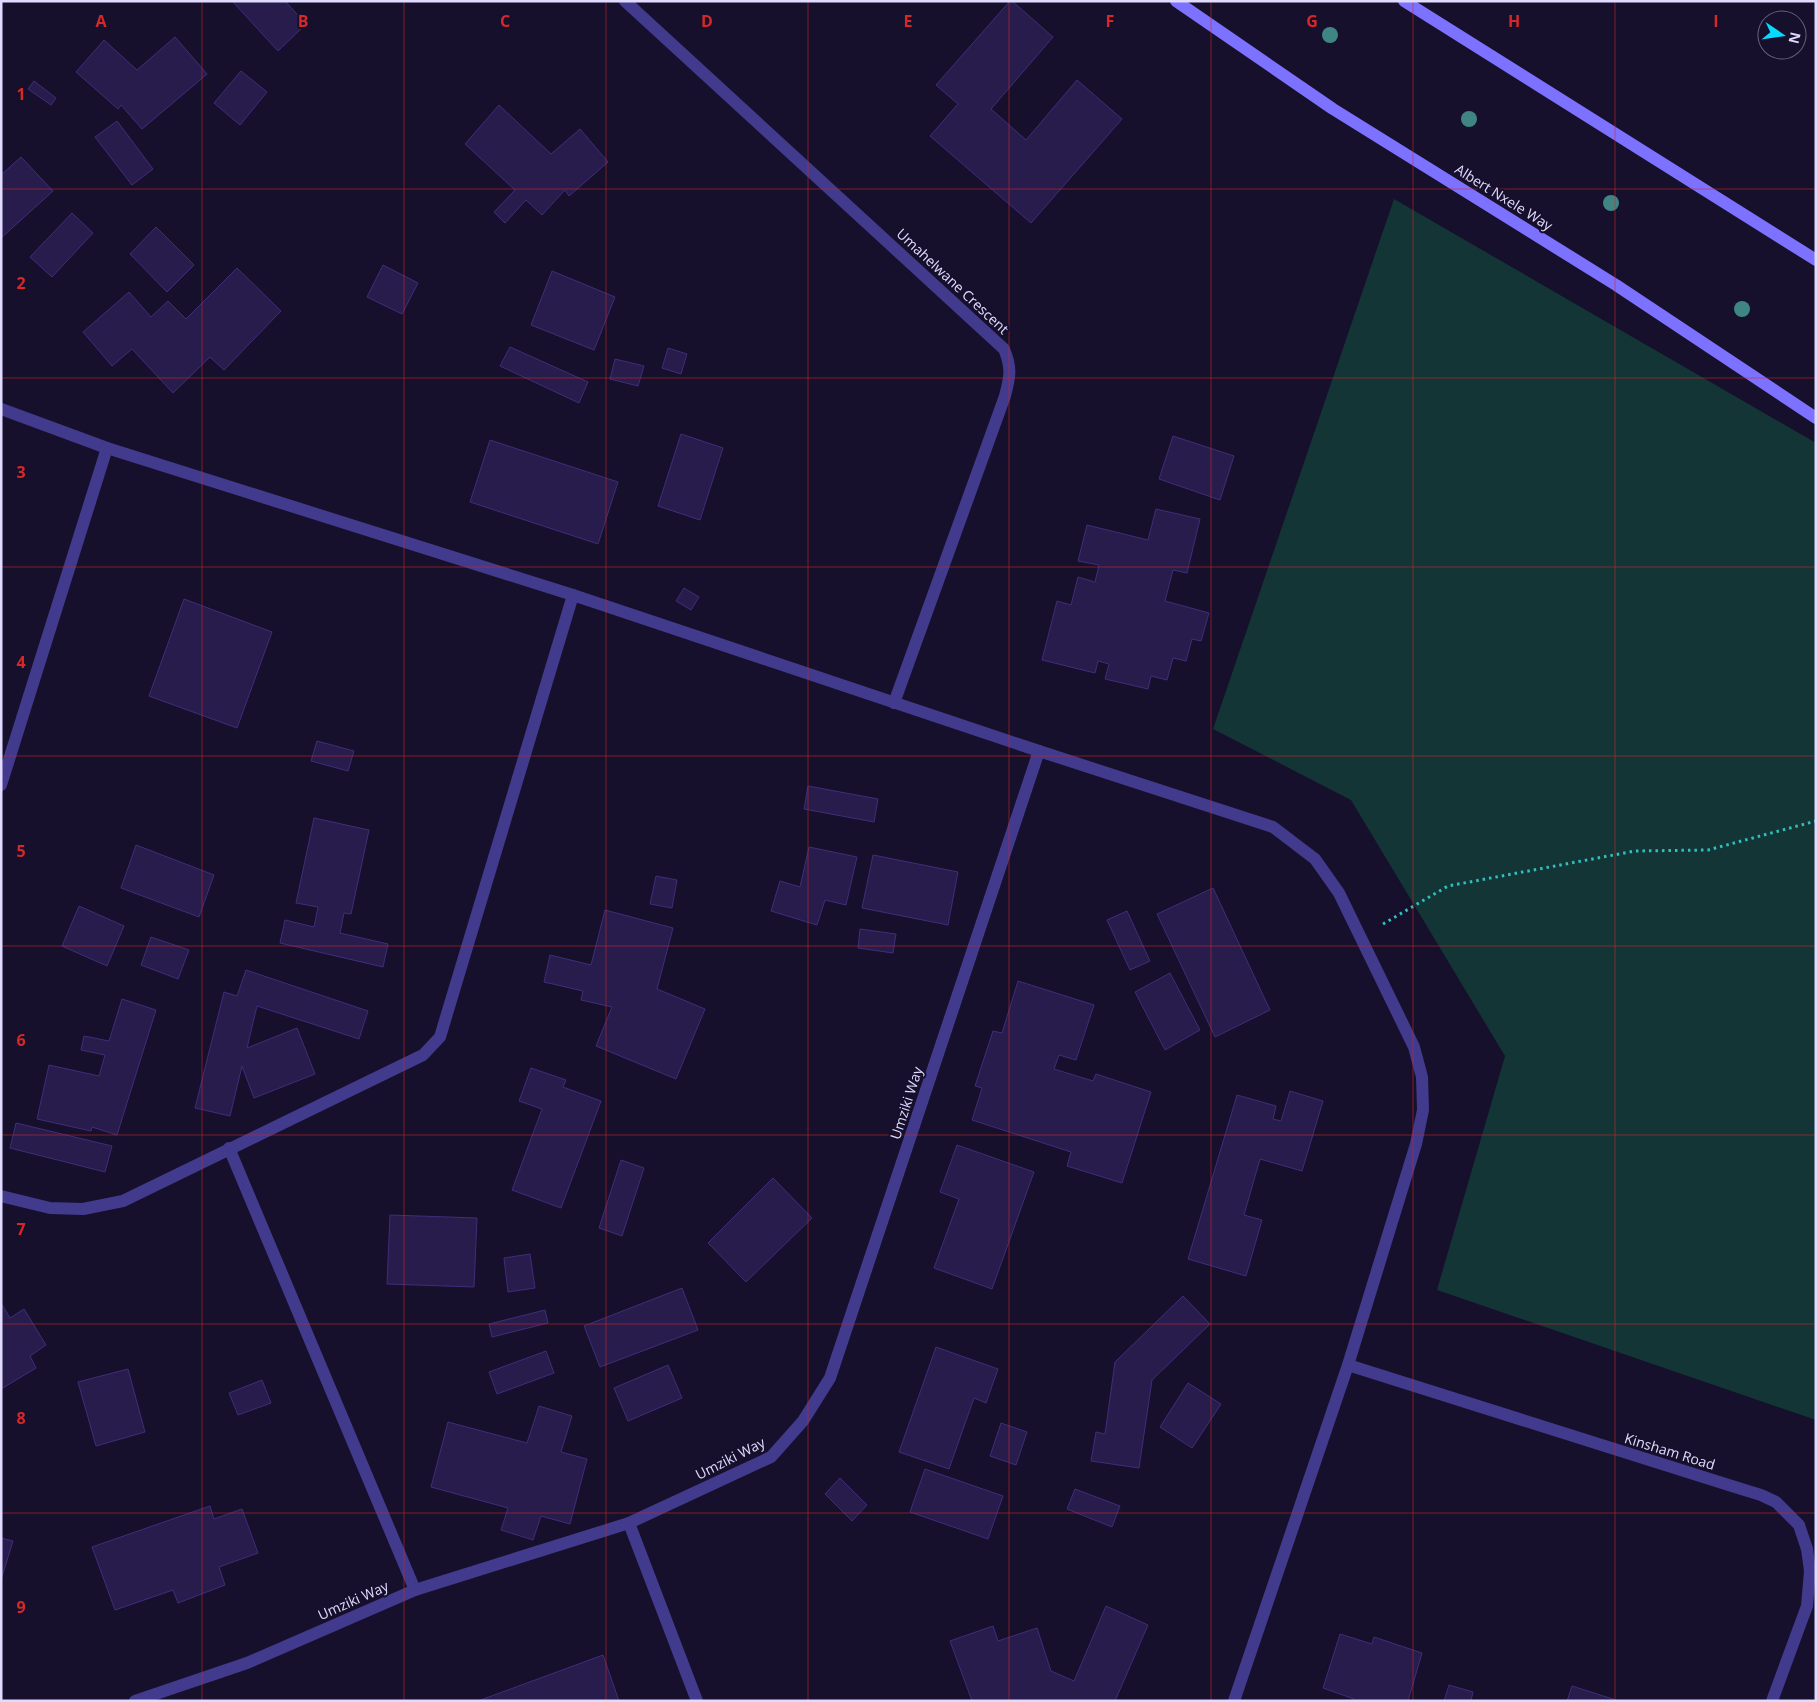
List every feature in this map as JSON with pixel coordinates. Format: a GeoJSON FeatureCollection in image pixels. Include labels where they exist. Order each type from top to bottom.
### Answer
{"type":"FeatureCollection","features":[{"type":"Feature","properties":{"kind":"main road","name":"Albert Nxele Way"},"geometry":{"type":"LineString","coordinates":[[1176,1],[1333,109],[1616,285],[1816,418]]}},
{"type":"Feature","properties":{"kind":"main road"},"geometry":{"type":"LineString","coordinates":[[1404,1],[1816,260]]}},
{"type":"Feature","properties":{"kind":"street","name":"Umahelwane Crescent"},"geometry":{"type":"LineString","coordinates":[[625,1],[996,341],[1004,349],[1009,361],[1010,374],[1005,396],[894,703]]}},
{"type":"Feature","properties":{"kind":"street"},"geometry":{"type":"LineString","coordinates":[[1,409],[107,448],[573,595],[1038,751],[1273,827],[1315,860],[1339,892],[1414,1047],[1422,1077],[1423,1110],[1416,1144],[1348,1365],[1234,1701]]}},
{"type":"Feature","properties":{"kind":"street"},"geometry":{"type":"LineString","coordinates":[[1,785],[107,448]]}},
{"type":"Feature","properties":{"kind":"street"},"geometry":{"type":"LineString","coordinates":[[1,1196],[50,1208],[83,1209],[123,1201],[423,1055],[440,1037],[573,595]]}},
{"type":"Feature","properties":{"kind":"street","name":"Umziki Way"},"geometry":{"type":"LineString","coordinates":[[135,1701],[247,1664],[415,1590],[629,1523],[771,1457],[802,1422],[830,1378],[1038,751]]}},
{"type":"Feature","properties":{"kind":"street"},"geometry":{"type":"LineString","coordinates":[[229,1148],[415,1590]]}},
{"type":"Feature","properties":{"kind":"street","name":"Kinsham Road"},"geometry":{"type":"LineString","coordinates":[[1348,1365],[1761,1495],[1776,1502],[1799,1525],[1807,1549],[1810,1571],[1807,1606],[1772,1701]]}},
{"type":"Feature","properties":{"kind":"street"},"geometry":{"type":"LineString","coordinates":[[629,1523],[697,1701]]}},
{"type":"Feature","properties":{"kind":"path"},"geometry":{"type":"LineString","coordinates":[[1361,937],[1448,886],[1635,850],[1708,850],[1816,821]]}},
{"type":"Feature","properties":{"kind":"green space"},"geometry":{"type":"Polygon","coordinates":[[[1394,199],[1816,443],[1816,1420],[1437,1290],[1505,1056],[1351,800],[1213,729],[1394,199]]]}},
{"type":"Feature","properties":{"kind":"building"},"geometry":{"type":"Polygon","coordinates":[[[232,1],[285,1],[306,24],[278,51],[232,1]]]}},
{"type":"Feature","properties":{"kind":"building"},"geometry":{"type":"Polygon","coordinates":[[[1010,1],[1053,37],[991,109],[1026,140],[1077,80],[1122,119],[1031,223],[930,136],[958,104],[936,85],[1010,1]]]}},
{"type":"Feature","properties":{"kind":"building"},"geometry":{"type":"Polygon","coordinates":[[[175,37],[207,74],[142,129],[121,105],[118,109],[76,72],[104,40],[137,70],[175,37]]]}},
{"type":"Feature","properties":{"kind":"building"},"geometry":{"type":"Polygon","coordinates":[[[241,71],[267,92],[240,125],[214,103],[241,71]]]}},
{"type":"Feature","properties":{"kind":"building"},"geometry":{"type":"Polygon","coordinates":[[[34,81],[56,98],[51,105],[28,89],[34,81]]]}},
{"type":"Feature","properties":{"kind":"building"},"geometry":{"type":"Polygon","coordinates":[[[499,105],[551,154],[580,129],[608,162],[569,196],[565,190],[542,215],[526,200],[505,223],[494,212],[515,190],[465,144],[499,105]]]}},
{"type":"Feature","properties":{"kind":"building"},"geometry":{"type":"Polygon","coordinates":[[[117,121],[153,169],[132,185],[95,137],[117,121]]]}},
{"type":"Feature","properties":{"kind":"building"},"geometry":{"type":"Polygon","coordinates":[[[21,157],[53,191],[1,238],[1,175],[21,157]]]}},
{"type":"Feature","properties":{"kind":"building"},"geometry":{"type":"Polygon","coordinates":[[[72,213],[93,233],[52,277],[30,257],[72,213]]]}},
{"type":"Feature","properties":{"kind":"building"},"geometry":{"type":"Polygon","coordinates":[[[156,227],[194,265],[167,292],[130,254],[156,227]]]}},
{"type":"Feature","properties":{"kind":"building"},"geometry":{"type":"Polygon","coordinates":[[[383,265],[418,283],[402,314],[367,297],[383,265]]]}},
{"type":"Feature","properties":{"kind":"building"},"geometry":{"type":"Polygon","coordinates":[[[237,268],[281,311],[224,370],[210,357],[173,393],[132,349],[112,366],[83,332],[129,292],[151,317],[168,301],[186,319],[237,268]]]}},
{"type":"Feature","properties":{"kind":"building"},"geometry":{"type":"Polygon","coordinates":[[[552,271],[615,297],[594,350],[531,325],[552,271]]]}},
{"type":"Feature","properties":{"kind":"building"},"geometry":{"type":"Polygon","coordinates":[[[510,347],[588,382],[579,403],[500,366],[510,347]]]}},
{"type":"Feature","properties":{"kind":"building"},"geometry":{"type":"Polygon","coordinates":[[[668,348],[687,354],[681,374],[662,368],[668,348]]]}},
{"type":"Feature","properties":{"kind":"building"},"geometry":{"type":"Polygon","coordinates":[[[615,359],[644,366],[638,386],[610,379],[615,359]]]}},
{"type":"Feature","properties":{"kind":"building"},"geometry":{"type":"Polygon","coordinates":[[[681,434],[723,448],[700,520],[658,506],[681,434]]]}},
{"type":"Feature","properties":{"kind":"building"},"geometry":{"type":"Polygon","coordinates":[[[1173,436],[1234,456],[1220,500],[1159,479],[1173,436]]]}},
{"type":"Feature","properties":{"kind":"building"},"geometry":{"type":"Polygon","coordinates":[[[490,440],[618,482],[598,544],[470,502],[490,440]]]}},
{"type":"Feature","properties":{"kind":"building"},"geometry":{"type":"Polygon","coordinates":[[[1156,509],[1200,519],[1187,573],[1173,570],[1165,601],[1209,613],[1201,641],[1192,639],[1186,661],[1173,658],[1167,680],[1151,676],[1148,689],[1105,679],[1109,664],[1098,661],[1095,673],[1042,660],[1057,601],[1071,605],[1078,577],[1095,582],[1099,565],[1078,561],[1087,525],[1148,540],[1156,509]]]}},
{"type":"Feature","properties":{"kind":"building"},"geometry":{"type":"Polygon","coordinates":[[[684,588],[699,597],[691,610],[676,601],[684,588]]]}},
{"type":"Feature","properties":{"kind":"building"},"geometry":{"type":"Polygon","coordinates":[[[184,599],[272,632],[237,728],[149,696],[184,599]]]}},
{"type":"Feature","properties":{"kind":"building"},"geometry":{"type":"Polygon","coordinates":[[[317,741],[354,751],[348,771],[311,761],[317,741]]]}},
{"type":"Feature","properties":{"kind":"building"},"geometry":{"type":"Polygon","coordinates":[[[808,786],[878,799],[874,822],[804,809],[808,786]]]}},
{"type":"Feature","properties":{"kind":"building"},"geometry":{"type":"Polygon","coordinates":[[[314,818],[369,830],[351,914],[344,913],[340,933],[388,944],[383,967],[280,943],[285,920],[314,927],[318,907],[296,903],[314,818]]]}},
{"type":"Feature","properties":{"kind":"building"},"geometry":{"type":"Polygon","coordinates":[[[136,845],[214,875],[199,917],[121,888],[136,845]]]}},
{"type":"Feature","properties":{"kind":"building"},"geometry":{"type":"Polygon","coordinates":[[[809,847],[857,857],[846,905],[825,900],[817,925],[771,911],[780,881],[800,887],[809,847]]]}},
{"type":"Feature","properties":{"kind":"building"},"geometry":{"type":"Polygon","coordinates":[[[873,855],[958,872],[948,925],[862,908],[873,855]]]}},
{"type":"Feature","properties":{"kind":"building"},"geometry":{"type":"Polygon","coordinates":[[[656,876],[677,880],[672,908],[650,904],[656,876]]]}},
{"type":"Feature","properties":{"kind":"building"},"geometry":{"type":"Polygon","coordinates":[[[1213,888],[1270,1010],[1215,1037],[1157,914],[1213,888]]]}},
{"type":"Feature","properties":{"kind":"building"},"geometry":{"type":"Polygon","coordinates":[[[79,906],[124,926],[107,966],[62,946],[79,906]]]}},
{"type":"Feature","properties":{"kind":"building"},"geometry":{"type":"Polygon","coordinates":[[[605,910],[673,928],[657,989],[705,1009],[676,1079],[596,1046],[612,1007],[581,1000],[583,991],[544,982],[550,955],[591,965],[605,910]]]}},
{"type":"Feature","properties":{"kind":"building"},"geometry":{"type":"Polygon","coordinates":[[[1127,911],[1150,961],[1130,970],[1107,920],[1127,911]]]}},
{"type":"Feature","properties":{"kind":"building"},"geometry":{"type":"Polygon","coordinates":[[[860,929],[896,934],[893,953],[858,948],[860,929]]]}},
{"type":"Feature","properties":{"kind":"building"},"geometry":{"type":"Polygon","coordinates":[[[151,937],[189,950],[178,979],[141,965],[151,937]]]}},
{"type":"Feature","properties":{"kind":"building"},"geometry":{"type":"Polygon","coordinates":[[[246,970],[368,1011],[359,1039],[257,1006],[247,1048],[297,1028],[315,1074],[254,1098],[242,1066],[230,1116],[195,1108],[224,992],[237,996],[246,970]]]}},
{"type":"Feature","properties":{"kind":"building"},"geometry":{"type":"Polygon","coordinates":[[[1170,973],[1200,1030],[1165,1050],[1135,992],[1170,973]]]}},
{"type":"Feature","properties":{"kind":"building"},"geometry":{"type":"Polygon","coordinates":[[[1018,981],[1094,1005],[1076,1060],[1059,1055],[1054,1069],[1093,1081],[1096,1074],[1151,1092],[1122,1183],[1067,1166],[1071,1152],[972,1120],[982,1088],[975,1086],[993,1031],[1002,1033],[1018,981]]]}},
{"type":"Feature","properties":{"kind":"building"},"geometry":{"type":"Polygon","coordinates":[[[122,999],[156,1010],[117,1135],[92,1127],[91,1131],[37,1119],[49,1065],[99,1076],[105,1055],[81,1050],[84,1036],[109,1041],[122,999]]]}},
{"type":"Feature","properties":{"kind":"building"},"geometry":{"type":"Polygon","coordinates":[[[531,1068],[566,1080],[563,1087],[601,1101],[561,1208],[512,1190],[542,1109],[519,1101],[531,1068]]]}},
{"type":"Feature","properties":{"kind":"building"},"geometry":{"type":"Polygon","coordinates":[[[1290,1091],[1323,1101],[1302,1171],[1260,1159],[1244,1215],[1262,1220],[1246,1276],[1188,1259],[1237,1095],[1276,1106],[1273,1119],[1281,1121],[1290,1091]]]}},
{"type":"Feature","properties":{"kind":"building"},"geometry":{"type":"Polygon","coordinates":[[[16,1123],[112,1146],[105,1172],[10,1148],[16,1123]]]}},
{"type":"Feature","properties":{"kind":"building"},"geometry":{"type":"Polygon","coordinates":[[[957,1145],[1034,1172],[992,1289],[934,1268],[959,1199],[940,1192],[957,1145]]]}},
{"type":"Feature","properties":{"kind":"building"},"geometry":{"type":"Polygon","coordinates":[[[621,1160],[644,1168],[622,1236],[599,1228],[621,1160]]]}},
{"type":"Feature","properties":{"kind":"building"},"geometry":{"type":"Polygon","coordinates":[[[773,1178],[812,1218],[746,1282],[708,1243],[773,1178]]]}},
{"type":"Feature","properties":{"kind":"building"},"geometry":{"type":"Polygon","coordinates":[[[390,1215],[477,1218],[474,1287],[387,1284],[390,1215]]]}},
{"type":"Feature","properties":{"kind":"building"},"geometry":{"type":"Polygon","coordinates":[[[530,1254],[535,1288],[508,1292],[504,1258],[530,1254]]]}},
{"type":"Feature","properties":{"kind":"building"},"geometry":{"type":"Polygon","coordinates":[[[682,1288],[698,1330],[600,1367],[584,1326],[682,1288]]]}},
{"type":"Feature","properties":{"kind":"building"},"geometry":{"type":"Polygon","coordinates":[[[1183,1296],[1210,1324],[1152,1380],[1139,1468],[1091,1461],[1096,1432],[1105,1434],[1115,1362],[1183,1296]]]}},
{"type":"Feature","properties":{"kind":"building"},"geometry":{"type":"Polygon","coordinates":[[[1,1303],[10,1318],[24,1309],[46,1345],[30,1356],[36,1368],[1,1389],[1,1303]]]}},
{"type":"Feature","properties":{"kind":"building"},"geometry":{"type":"Polygon","coordinates":[[[545,1310],[548,1323],[492,1337],[489,1324],[545,1310]]]}},
{"type":"Feature","properties":{"kind":"building"},"geometry":{"type":"Polygon","coordinates":[[[936,1347],[998,1369],[986,1403],[974,1398],[949,1469],[899,1452],[936,1347]]]}},
{"type":"Feature","properties":{"kind":"building"},"geometry":{"type":"Polygon","coordinates":[[[546,1351],[554,1373],[497,1394],[489,1372],[546,1351]]]}},
{"type":"Feature","properties":{"kind":"building"},"geometry":{"type":"Polygon","coordinates":[[[668,1365],[682,1398],[628,1421],[614,1388],[668,1365]]]}},
{"type":"Feature","properties":{"kind":"building"},"geometry":{"type":"Polygon","coordinates":[[[128,1369],[145,1432],[96,1446],[78,1382],[128,1369]]]}},
{"type":"Feature","properties":{"kind":"building"},"geometry":{"type":"Polygon","coordinates":[[[262,1380],[271,1403],[238,1415],[229,1393],[262,1380]]]}},
{"type":"Feature","properties":{"kind":"building"},"geometry":{"type":"Polygon","coordinates":[[[1188,1383],[1221,1404],[1192,1448],[1160,1427],[1188,1383]]]}},
{"type":"Feature","properties":{"kind":"building"},"geometry":{"type":"Polygon","coordinates":[[[539,1406],[572,1416],[561,1452],[587,1459],[570,1524],[541,1516],[533,1540],[501,1530],[508,1508],[431,1487],[448,1422],[527,1443],[539,1406]]]}},
{"type":"Feature","properties":{"kind":"building"},"geometry":{"type":"Polygon","coordinates":[[[1001,1423],[1027,1432],[1016,1465],[990,1456],[1001,1423]]]}},
{"type":"Feature","properties":{"kind":"building"},"geometry":{"type":"Polygon","coordinates":[[[925,1469],[1003,1496],[988,1539],[910,1512],[925,1469]]]}},
{"type":"Feature","properties":{"kind":"building"},"geometry":{"type":"Polygon","coordinates":[[[840,1478],[867,1505],[852,1521],[825,1494],[840,1478]]]}},
{"type":"Feature","properties":{"kind":"building"},"geometry":{"type":"Polygon","coordinates":[[[1075,1489],[1120,1506],[1112,1527],[1067,1509],[1075,1489]]]}},
{"type":"Feature","properties":{"kind":"building"},"geometry":{"type":"Polygon","coordinates":[[[210,1506],[214,1519],[242,1509],[258,1553],[219,1567],[225,1585],[178,1603],[173,1590],[115,1610],[92,1547],[210,1506]]]}},
{"type":"Feature","properties":{"kind":"building"},"geometry":{"type":"Polygon","coordinates":[[[1,1538],[13,1541],[1,1580],[1,1538]]]}},
{"type":"Feature","properties":{"kind":"building"},"geometry":{"type":"Polygon","coordinates":[[[1106,1606],[1148,1625],[1115,1701],[972,1701],[950,1641],[993,1626],[998,1641],[1037,1628],[1051,1671],[1074,1681],[1106,1606]]]}},
{"type":"Feature","properties":{"kind":"building"},"geometry":{"type":"Polygon","coordinates":[[[1340,1634],[1372,1644],[1374,1637],[1422,1653],[1408,1701],[1353,1701],[1354,1699],[1323,1688],[1340,1634]]]}},
{"type":"Feature","properties":{"kind":"building"},"geometry":{"type":"Polygon","coordinates":[[[603,1655],[619,1701],[478,1701],[603,1655]]]}},
{"type":"Feature","properties":{"kind":"building"},"geometry":{"type":"Polygon","coordinates":[[[1449,1685],[1473,1692],[1471,1701],[1444,1701],[1449,1685]]]}},
{"type":"Feature","properties":{"kind":"building"},"geometry":{"type":"Polygon","coordinates":[[[1572,1686],[1619,1701],[1567,1701],[1572,1686]]]}}]}
